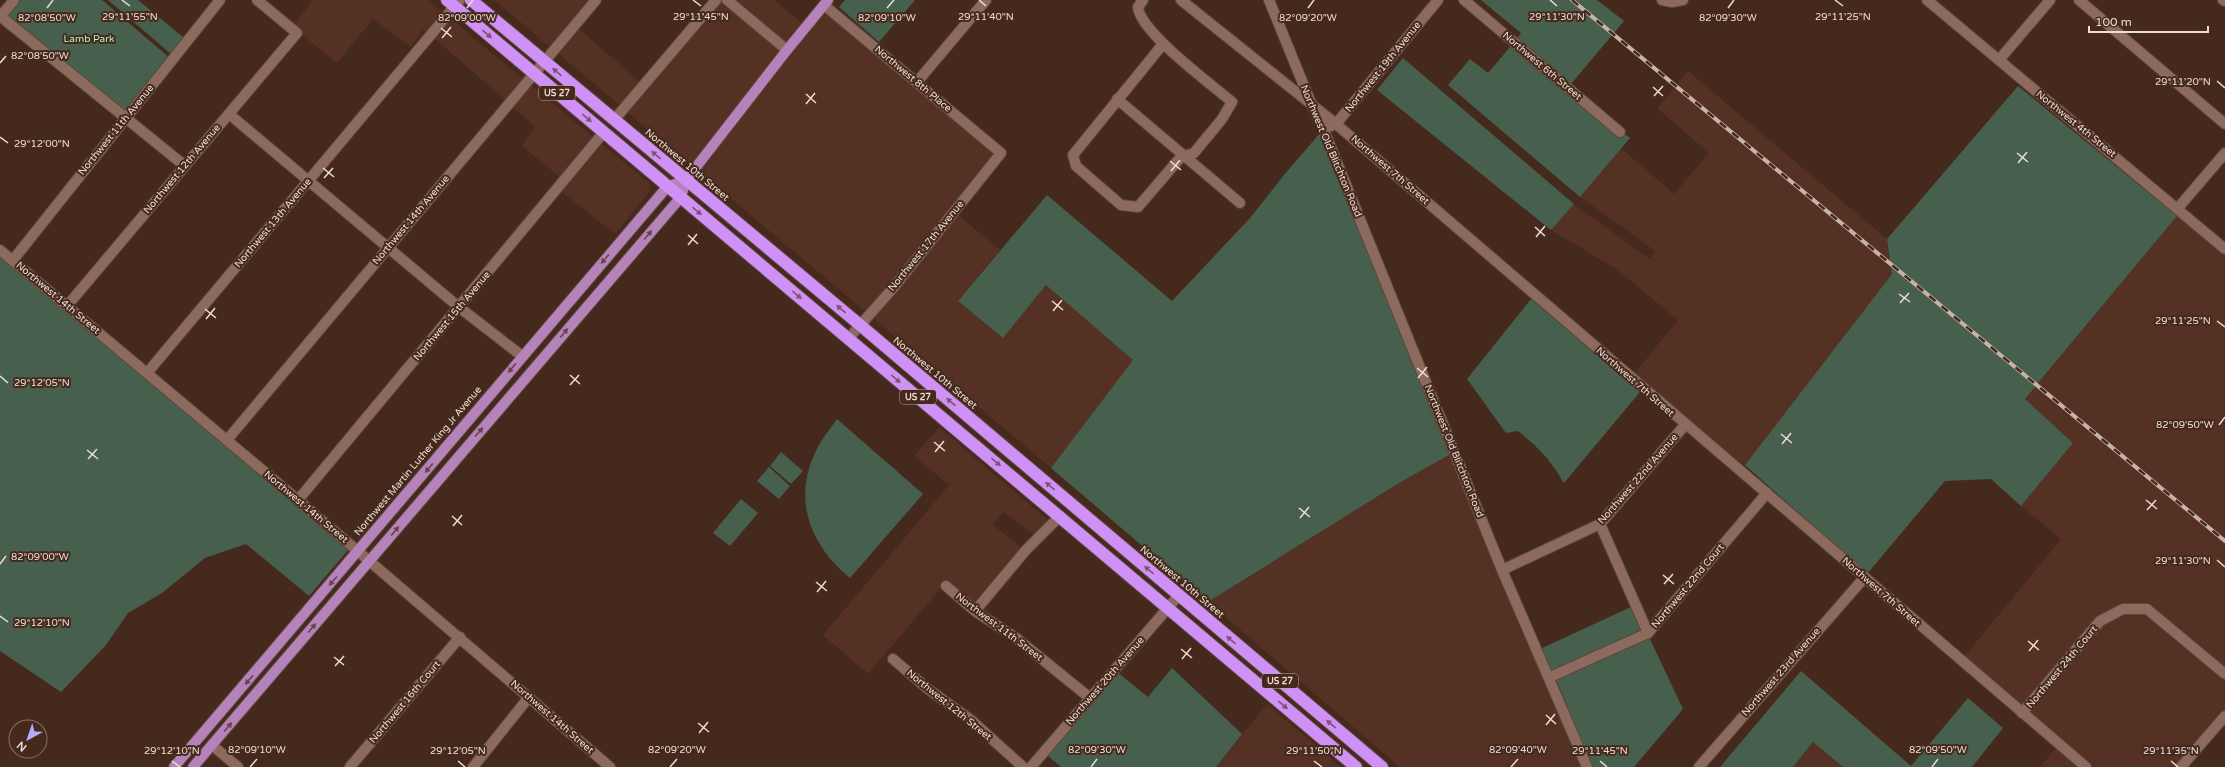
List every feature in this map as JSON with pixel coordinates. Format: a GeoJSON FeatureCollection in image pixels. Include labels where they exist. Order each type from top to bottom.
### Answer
{"type":"FeatureCollection","features":[{"type":"Feature","properties":{"kind":"highway","name":"Northwest 10th Street"},"geometry":{"type":"LineString","coordinates":[[471,0],[860,325],[1382,767]]}},
{"type":"Feature","properties":{"kind":"highway","name":"US 27"},"geometry":{"type":"LineString","coordinates":[[454,2],[533,73],[667,187],[681,197],[1026,487],[1356,767]]}},
{"type":"Feature","properties":{"kind":"highway"},"geometry":{"type":"LineString","coordinates":[[1026,487],[1037,475]]}},
{"type":"Feature","properties":{"kind":"highway"},"geometry":{"type":"LineString","coordinates":[[1324,739],[1338,738],[1353,743]]}},
{"type":"Feature","properties":{"kind":"main road"},"geometry":{"type":"LineString","coordinates":[[194,767],[681,197],[686,180],[787,50],[826,3]]}},
{"type":"Feature","properties":{"kind":"main road","name":"Northwest Martin Luther King Jr Avenue"},"geometry":{"type":"LineString","coordinates":[[174,767],[667,187],[686,180]]}},
{"type":"Feature","properties":{"kind":"street"},"geometry":{"type":"LineString","coordinates":[[14,0],[0,16],[185,166]]}},
{"type":"Feature","properties":{"kind":"street","name":"Northwest 11th Avenue"},"geometry":{"type":"LineString","coordinates":[[12,260],[220,0]]}},
{"type":"Feature","properties":{"kind":"street","name":"Northwest 12th Avenue"},"geometry":{"type":"LineString","coordinates":[[67,306],[297,33],[257,0]]}},
{"type":"Feature","properties":{"kind":"street","name":"Northwest 14th Avenue"},"geometry":{"type":"LineString","coordinates":[[227,440],[533,73],[596,0]]}},
{"type":"Feature","properties":{"kind":"street"},"geometry":{"type":"LineString","coordinates":[[614,120],[716,0]]}},
{"type":"Feature","properties":{"kind":"street"},"geometry":{"type":"LineString","coordinates":[[727,0],[787,50]]}},
{"type":"Feature","properties":{"kind":"street"},"geometry":{"type":"LineString","coordinates":[[917,82],[986,0]]}},
{"type":"Feature","properties":{"kind":"street"},"geometry":{"type":"LineString","coordinates":[[1143,0],[1138,7],[1139,14],[1163,44],[1232,102],[1222,119],[1194,153],[1180,158],[1138,207],[1121,205],[1076,166],[1073,155],[1163,44]]}},
{"type":"Feature","properties":{"kind":"street","name":"Northwest 7th Street"},"geometry":{"type":"LineString","coordinates":[[1181,0],[1336,124],[1685,425],[1767,492],[1864,578],[2086,767]]}},
{"type":"Feature","properties":{"kind":"street","name":"Northwest Old Blitchton Road"},"geometry":{"type":"LineString","coordinates":[[1269,0],[1311,103],[1323,128],[1502,570],[1550,677],[1587,767]]}},
{"type":"Feature","properties":{"kind":"street","name":"Northwest 19th Avenue"},"geometry":{"type":"LineString","coordinates":[[1336,124],[1438,0]]}},
{"type":"Feature","properties":{"kind":"street","name":"Northwest 6th Street"},"geometry":{"type":"LineString","coordinates":[[1464,0],[1620,132]]}},
{"type":"Feature","properties":{"kind":"street"},"geometry":{"type":"LineString","coordinates":[[1667,1],[1683,0]]}},
{"type":"Feature","properties":{"kind":"street","name":"Northwest 4th Street"},"geometry":{"type":"LineString","coordinates":[[1927,0],[2178,208],[2225,249]]}},
{"type":"Feature","properties":{"kind":"street"},"geometry":{"type":"LineString","coordinates":[[1998,60],[2050,0]]}},
{"type":"Feature","properties":{"kind":"street"},"geometry":{"type":"LineString","coordinates":[[2079,0],[2225,124]]}},
{"type":"Feature","properties":{"kind":"street","name":"Northwest 13th Avenue"},"geometry":{"type":"LineString","coordinates":[[147,373],[308,181],[454,2]]}},
{"type":"Feature","properties":{"kind":"street","name":"Northwest 8th Place"},"geometry":{"type":"LineString","coordinates":[[826,3],[1002,153]]}},
{"type":"Feature","properties":{"kind":"street"},"geometry":{"type":"LineString","coordinates":[[1118,99],[1240,203]]}},
{"type":"Feature","properties":{"kind":"street"},"geometry":{"type":"LineString","coordinates":[[229,114],[460,308],[522,356]]}},
{"type":"Feature","properties":{"kind":"street"},"geometry":{"type":"LineString","coordinates":[[1323,128],[1336,124]]}},
{"type":"Feature","properties":{"kind":"street","name":"Northwest 15th Avenue"},"geometry":{"type":"LineString","coordinates":[[298,500],[460,308],[604,132]]}},
{"type":"Feature","properties":{"kind":"street","name":"Northwest 17th Avenue"},"geometry":{"type":"LineString","coordinates":[[848,338],[894,287],[1002,153]]}},
{"type":"Feature","properties":{"kind":"street"},"geometry":{"type":"LineString","coordinates":[[2178,208],[2225,153]]}},
{"type":"Feature","properties":{"kind":"street","name":"Northwest 14th Street"},"geometry":{"type":"LineString","coordinates":[[0,250],[370,561],[529,697],[606,766]]}},
{"type":"Feature","properties":{"kind":"street","name":"Northwest 22nd Avenue"},"geometry":{"type":"LineString","coordinates":[[1502,570],[1600,524],[1685,425]]}},
{"type":"Feature","properties":{"kind":"street","name":"Northwest 22nd Court"},"geometry":{"type":"LineString","coordinates":[[1550,677],[1648,633],[1767,492]]}},
{"type":"Feature","properties":{"kind":"street"},"geometry":{"type":"LineString","coordinates":[[975,611],[1026,550],[1060,516]]}},
{"type":"Feature","properties":{"kind":"street"},"geometry":{"type":"LineString","coordinates":[[1600,524],[1648,633]]}},
{"type":"Feature","properties":{"kind":"street","name":"Northwest 23rd Avenue"},"geometry":{"type":"LineString","coordinates":[[1699,767],[1864,578]]}},
{"type":"Feature","properties":{"kind":"street","name":"Northwest 11th Street"},"geometry":{"type":"LineString","coordinates":[[946,586],[975,611],[1016,638],[1090,698]]}},
{"type":"Feature","properties":{"kind":"street","name":"Northwest 20th Avenue"},"geometry":{"type":"LineString","coordinates":[[1031,767],[1179,595]]}},
{"type":"Feature","properties":{"kind":"street","name":"Northwest 24th Court"},"geometry":{"type":"LineString","coordinates":[[2022,713],[2100,621],[2123,609],[2147,609],[2225,674]]}},
{"type":"Feature","properties":{"kind":"street","name":"Northwest 16th Court"},"geometry":{"type":"LineString","coordinates":[[350,767],[460,638]]}},
{"type":"Feature","properties":{"kind":"street","name":"Northwest 12th Street"},"geometry":{"type":"LineString","coordinates":[[893,659],[928,689],[971,720],[1023,767]]}},
{"type":"Feature","properties":{"kind":"street"},"geometry":{"type":"LineString","coordinates":[[473,767],[529,697]]}},
{"type":"Feature","properties":{"kind":"street"},"geometry":{"type":"LineString","coordinates":[[2181,767],[2225,716]]}},
{"type":"Feature","properties":{"kind":"street"},"geometry":{"type":"LineString","coordinates":[[212,745],[238,767]]}},
{"type":"Feature","properties":{"kind":"shaded area"},"geometry":{"type":"Polygon","coordinates":[[[312,0],[428,0],[444,13],[427,33],[423,29],[411,47],[373,19],[337,63],[301,34],[303,32],[295,25],[312,0]]]}},
{"type":"Feature","properties":{"kind":"shaded area"},"geometry":{"type":"Polygon","coordinates":[[[494,0],[587,0],[589,2],[550,47],[494,0]]]}},
{"type":"Feature","properties":{"kind":"shaded area"},"geometry":{"type":"Polygon","coordinates":[[[734,0],[774,0],[803,24],[787,44],[734,0]]]}},
{"type":"Feature","properties":{"kind":"shaded area"},"geometry":{"type":"Polygon","coordinates":[[[721,1],[781,51],[692,166],[627,112],[721,1]]]}},
{"type":"Feature","properties":{"kind":"shaded area"},"geometry":{"type":"Polygon","coordinates":[[[824,11],[996,154],[866,312],[698,171],[790,52],[824,11]]]}},
{"type":"Feature","properties":{"kind":"shaded area"},"geometry":{"type":"Polygon","coordinates":[[[450,18],[523,79],[505,100],[434,38],[450,18]]]}},
{"type":"Feature","properties":{"kind":"shaded area"},"geometry":{"type":"Polygon","coordinates":[[[578,28],[641,83],[621,106],[556,52],[578,28]]]}},
{"type":"Feature","properties":{"kind":"shaded area"},"geometry":{"type":"Polygon","coordinates":[[[1688,71],[1887,239],[1892,274],[1745,465],[1699,431],[1634,374],[1678,320],[1615,268],[1551,230],[1574,204],[1650,259],[1655,251],[1580,197],[1621,148],[1674,194],[1709,153],[1657,108],[1688,71]]]}},
{"type":"Feature","properties":{"kind":"shaded area"},"geometry":{"type":"Polygon","coordinates":[[[530,84],[594,138],[561,178],[522,146],[535,126],[511,106],[530,84]]]}},
{"type":"Feature","properties":{"kind":"shaded area"},"geometry":{"type":"Polygon","coordinates":[[[601,143],[649,183],[650,191],[615,234],[561,191],[601,143]]]}},
{"type":"Feature","properties":{"kind":"shaded area"},"geometry":{"type":"Polygon","coordinates":[[[957,214],[1000,250],[958,301],[1003,338],[1046,285],[1134,360],[1051,468],[872,317],[957,214]]]}},
{"type":"Feature","properties":{"kind":"shaded area"},"geometry":{"type":"Polygon","coordinates":[[[2177,216],[2225,255],[2225,668],[2150,605],[2120,605],[2022,707],[1964,657],[2061,539],[2021,506],[2073,443],[2025,400],[2177,216]]]}},
{"type":"Feature","properties":{"kind":"shaded area"},"geometry":{"type":"Polygon","coordinates":[[[939,427],[1048,520],[1034,535],[1004,512],[993,525],[1022,548],[975,605],[945,580],[940,587],[941,588],[868,674],[823,635],[949,485],[914,456],[939,427]]]}},
{"type":"Feature","properties":{"kind":"shaded area"},"geometry":{"type":"Polygon","coordinates":[[[1451,454],[1582,767],[1400,767],[1208,602],[1399,483],[1451,454]]]}},
{"type":"Feature","properties":{"kind":"shaded area"},"geometry":{"type":"Polygon","coordinates":[[[2145,613],[2225,680],[2225,710],[2175,767],[2093,767],[2028,712],[2103,625],[2124,614],[2145,613]]]}},
{"type":"Feature","properties":{"kind":"shaded area"},"geometry":{"type":"Polygon","coordinates":[[[1267,704],[1341,767],[1216,767],[1267,704]]]}},
{"type":"Feature","properties":{"kind":"shaded area"},"geometry":{"type":"Polygon","coordinates":[[[1813,742],[1843,767],[1793,767],[1813,742]]]}},
{"type":"Feature","properties":{"kind":"shaded area"},"geometry":{"type":"Polygon","coordinates":[[[2056,748],[2079,767],[2040,767],[2056,748]]]}},
{"type":"Feature","properties":{"kind":"green space","name":"Lamb Park"},"geometry":{"type":"Polygon","coordinates":[[[14,0],[102,0],[172,60],[125,117],[1,16],[14,0]]]}},
{"type":"Feature","properties":{"kind":"green space"},"geometry":{"type":"Polygon","coordinates":[[[108,0],[138,0],[184,38],[171,54],[108,0]]]}},
{"type":"Feature","properties":{"kind":"green space"},"geometry":{"type":"Polygon","coordinates":[[[845,0],[915,0],[879,42],[839,7],[845,0]]]}},
{"type":"Feature","properties":{"kind":"green space"},"geometry":{"type":"Polygon","coordinates":[[[1481,0],[1597,0],[1624,21],[1571,84],[1517,39],[1521,33],[1481,0]]]}},
{"type":"Feature","properties":{"kind":"green space"},"geometry":{"type":"Polygon","coordinates":[[[1511,46],[1620,138],[1624,133],[1630,138],[1580,197],[1448,85],[1470,59],[1488,73],[1511,46]]]}},
{"type":"Feature","properties":{"kind":"green space"},"geometry":{"type":"Polygon","coordinates":[[[1403,58],[1574,204],[1551,230],[1377,90],[1403,58]]]}},
{"type":"Feature","properties":{"kind":"green space"},"geometry":{"type":"Polygon","coordinates":[[[2018,86],[2177,216],[2025,399],[2073,443],[2021,506],[1991,479],[1945,481],[1867,574],[1745,465],[1892,274],[1887,239],[2018,86]]]}},
{"type":"Feature","properties":{"kind":"green space"},"geometry":{"type":"Polygon","coordinates":[[[1320,133],[1451,454],[1399,483],[1208,602],[1051,468],[1133,360],[1046,285],[1003,338],[958,301],[1047,195],[1172,301],[1250,218],[1320,133]]]}},
{"type":"Feature","properties":{"kind":"green space"},"geometry":{"type":"Polygon","coordinates":[[[0,256],[349,549],[309,596],[246,544],[205,558],[162,593],[128,613],[106,645],[61,692],[0,651],[0,256]]]}},
{"type":"Feature","properties":{"kind":"green space"},"geometry":{"type":"Polygon","coordinates":[[[1531,299],[1640,392],[1564,483],[1549,460],[1525,437],[1518,431],[1506,433],[1467,379],[1531,299]]]}},
{"type":"Feature","properties":{"kind":"green space"},"geometry":{"type":"Polygon","coordinates":[[[837,419],[923,494],[850,578],[836,565],[824,550],[815,535],[808,518],[805,501],[806,484],[810,466],[820,443],[837,419]]]}},
{"type":"Feature","properties":{"kind":"green space"},"geometry":{"type":"Polygon","coordinates":[[[781,452],[803,471],[791,484],[770,466],[781,452]]]}},
{"type":"Feature","properties":{"kind":"green space"},"geometry":{"type":"Polygon","coordinates":[[[769,467],[790,486],[779,499],[757,481],[769,467]]]}},
{"type":"Feature","properties":{"kind":"green space"},"geometry":{"type":"Polygon","coordinates":[[[741,499],[758,513],[730,546],[713,533],[741,499]]]}},
{"type":"Feature","properties":{"kind":"green space"},"geometry":{"type":"Polygon","coordinates":[[[1631,607],[1642,631],[1552,672],[1542,648],[1631,607]]]}},
{"type":"Feature","properties":{"kind":"green space"},"geometry":{"type":"Polygon","coordinates":[[[1649,637],[1683,709],[1634,767],[1592,767],[1556,679],[1649,637]]]}},
{"type":"Feature","properties":{"kind":"green space"},"geometry":{"type":"Polygon","coordinates":[[[1172,668],[1242,734],[1216,767],[1061,767],[1047,755],[1117,672],[1148,697],[1172,668]]]}},
{"type":"Feature","properties":{"kind":"green space"},"geometry":{"type":"Polygon","coordinates":[[[1801,671],[1911,766],[1968,698],[2003,728],[1972,767],[1843,767],[1813,742],[1793,767],[1720,767],[1801,671]]]}},
{"type":"Feature","properties":{"kind":"railway"},"geometry":{"type":"LineString","coordinates":[[1572,0],[2225,541]]}}]}
